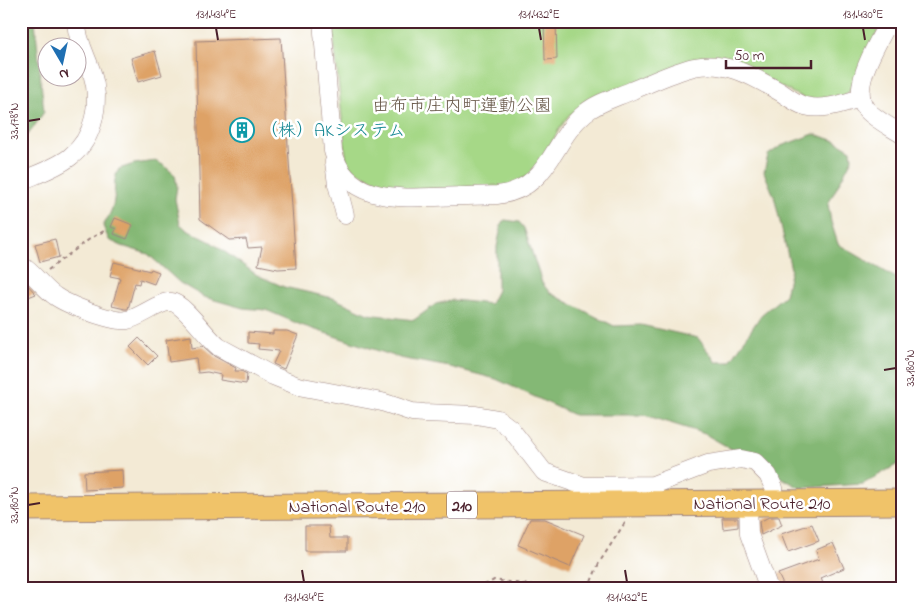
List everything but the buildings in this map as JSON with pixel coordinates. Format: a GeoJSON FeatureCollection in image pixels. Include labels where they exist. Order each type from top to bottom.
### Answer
{"type":"FeatureCollection","features":[{"type":"Feature","properties":{"kind":"highway","name":"National Route 210"},"geometry":{"type":"LineString","coordinates":[[21,508],[903,502]]}},
{"type":"Feature","properties":{"kind":"street"},"geometry":{"type":"LineString","coordinates":[[21,181],[70,157],[82,144],[92,124],[96,105],[94,81],[79,42],[76,21]]}},
{"type":"Feature","properties":{"kind":"street"},"geometry":{"type":"LineString","coordinates":[[322,21],[337,184],[345,215]]}},
{"type":"Feature","properties":{"kind":"street"},"geometry":{"type":"LineString","coordinates":[[889,21],[861,82],[861,98],[870,113],[903,135]]}},
{"type":"Feature","properties":{"kind":"street"},"geometry":{"type":"LineString","coordinates":[[334,151],[338,166],[349,179],[363,188],[383,196],[397,198],[497,195],[513,192],[535,181],[574,124],[590,109],[686,69],[708,65],[736,69],[751,75],[806,106],[824,108],[861,98]]}},
{"type":"Feature","properties":{"kind":"street"},"geometry":{"type":"LineString","coordinates":[[21,265],[56,297],[94,314],[120,320],[132,319],[167,303],[175,303],[220,347],[280,379],[298,386],[382,402],[424,414],[476,415],[498,419],[510,428],[544,472],[584,486],[653,485],[708,464],[741,458],[755,462],[768,475],[774,488],[775,503]]}},
{"type":"Feature","properties":{"kind":"street"},"geometry":{"type":"LineString","coordinates":[[748,503],[749,534],[769,589]]}},
{"type":"Feature","properties":{"kind":"path"},"geometry":{"type":"LineString","coordinates":[[42,274],[91,238],[106,230]]}},
{"type":"Feature","properties":{"kind":"path"},"geometry":{"type":"LineString","coordinates":[[588,589],[596,575],[599,563],[624,524],[624,504]]}},
{"type":"Feature","properties":{"kind":"path"},"geometry":{"type":"LineString","coordinates":[[477,589],[494,580],[530,585],[537,589]]}},
{"type":"Feature","properties":{"kind":"green space"},"geometry":{"type":"Polygon","coordinates":[[[21,21],[35,21],[38,51],[38,88],[42,88],[44,112],[28,135],[21,138],[21,21]]]}},
{"type":"Feature","properties":{"kind":"green space","name":"由布市庄内町運動公園"},"geometry":{"type":"Polygon","coordinates":[[[332,21],[883,21],[849,91],[844,97],[809,101],[730,61],[580,108],[569,115],[536,171],[509,187],[393,190],[347,166],[332,21]]]}},
{"type":"Feature","properties":{"kind":"green space"},"geometry":{"type":"Polygon","coordinates":[[[814,134],[836,141],[851,150],[852,159],[828,204],[838,244],[903,282],[903,461],[863,484],[800,488],[705,434],[645,415],[574,415],[496,379],[450,367],[400,358],[301,325],[266,310],[243,308],[204,297],[180,283],[148,254],[109,240],[103,226],[113,207],[115,181],[119,169],[134,164],[155,161],[175,175],[177,186],[175,199],[180,224],[187,230],[211,242],[257,275],[284,287],[333,298],[368,314],[414,320],[436,304],[453,300],[490,304],[497,290],[497,247],[502,222],[505,220],[519,222],[524,228],[542,283],[550,293],[614,326],[641,325],[698,338],[716,362],[730,362],[761,315],[785,295],[791,269],[774,196],[764,172],[768,155],[781,146],[814,134]]]}},
{"type":"Feature","properties":{"kind":"place","name":"（株）AKシステム"},"geometry":{"type":"Point","coordinates":[242,130]}}]}
